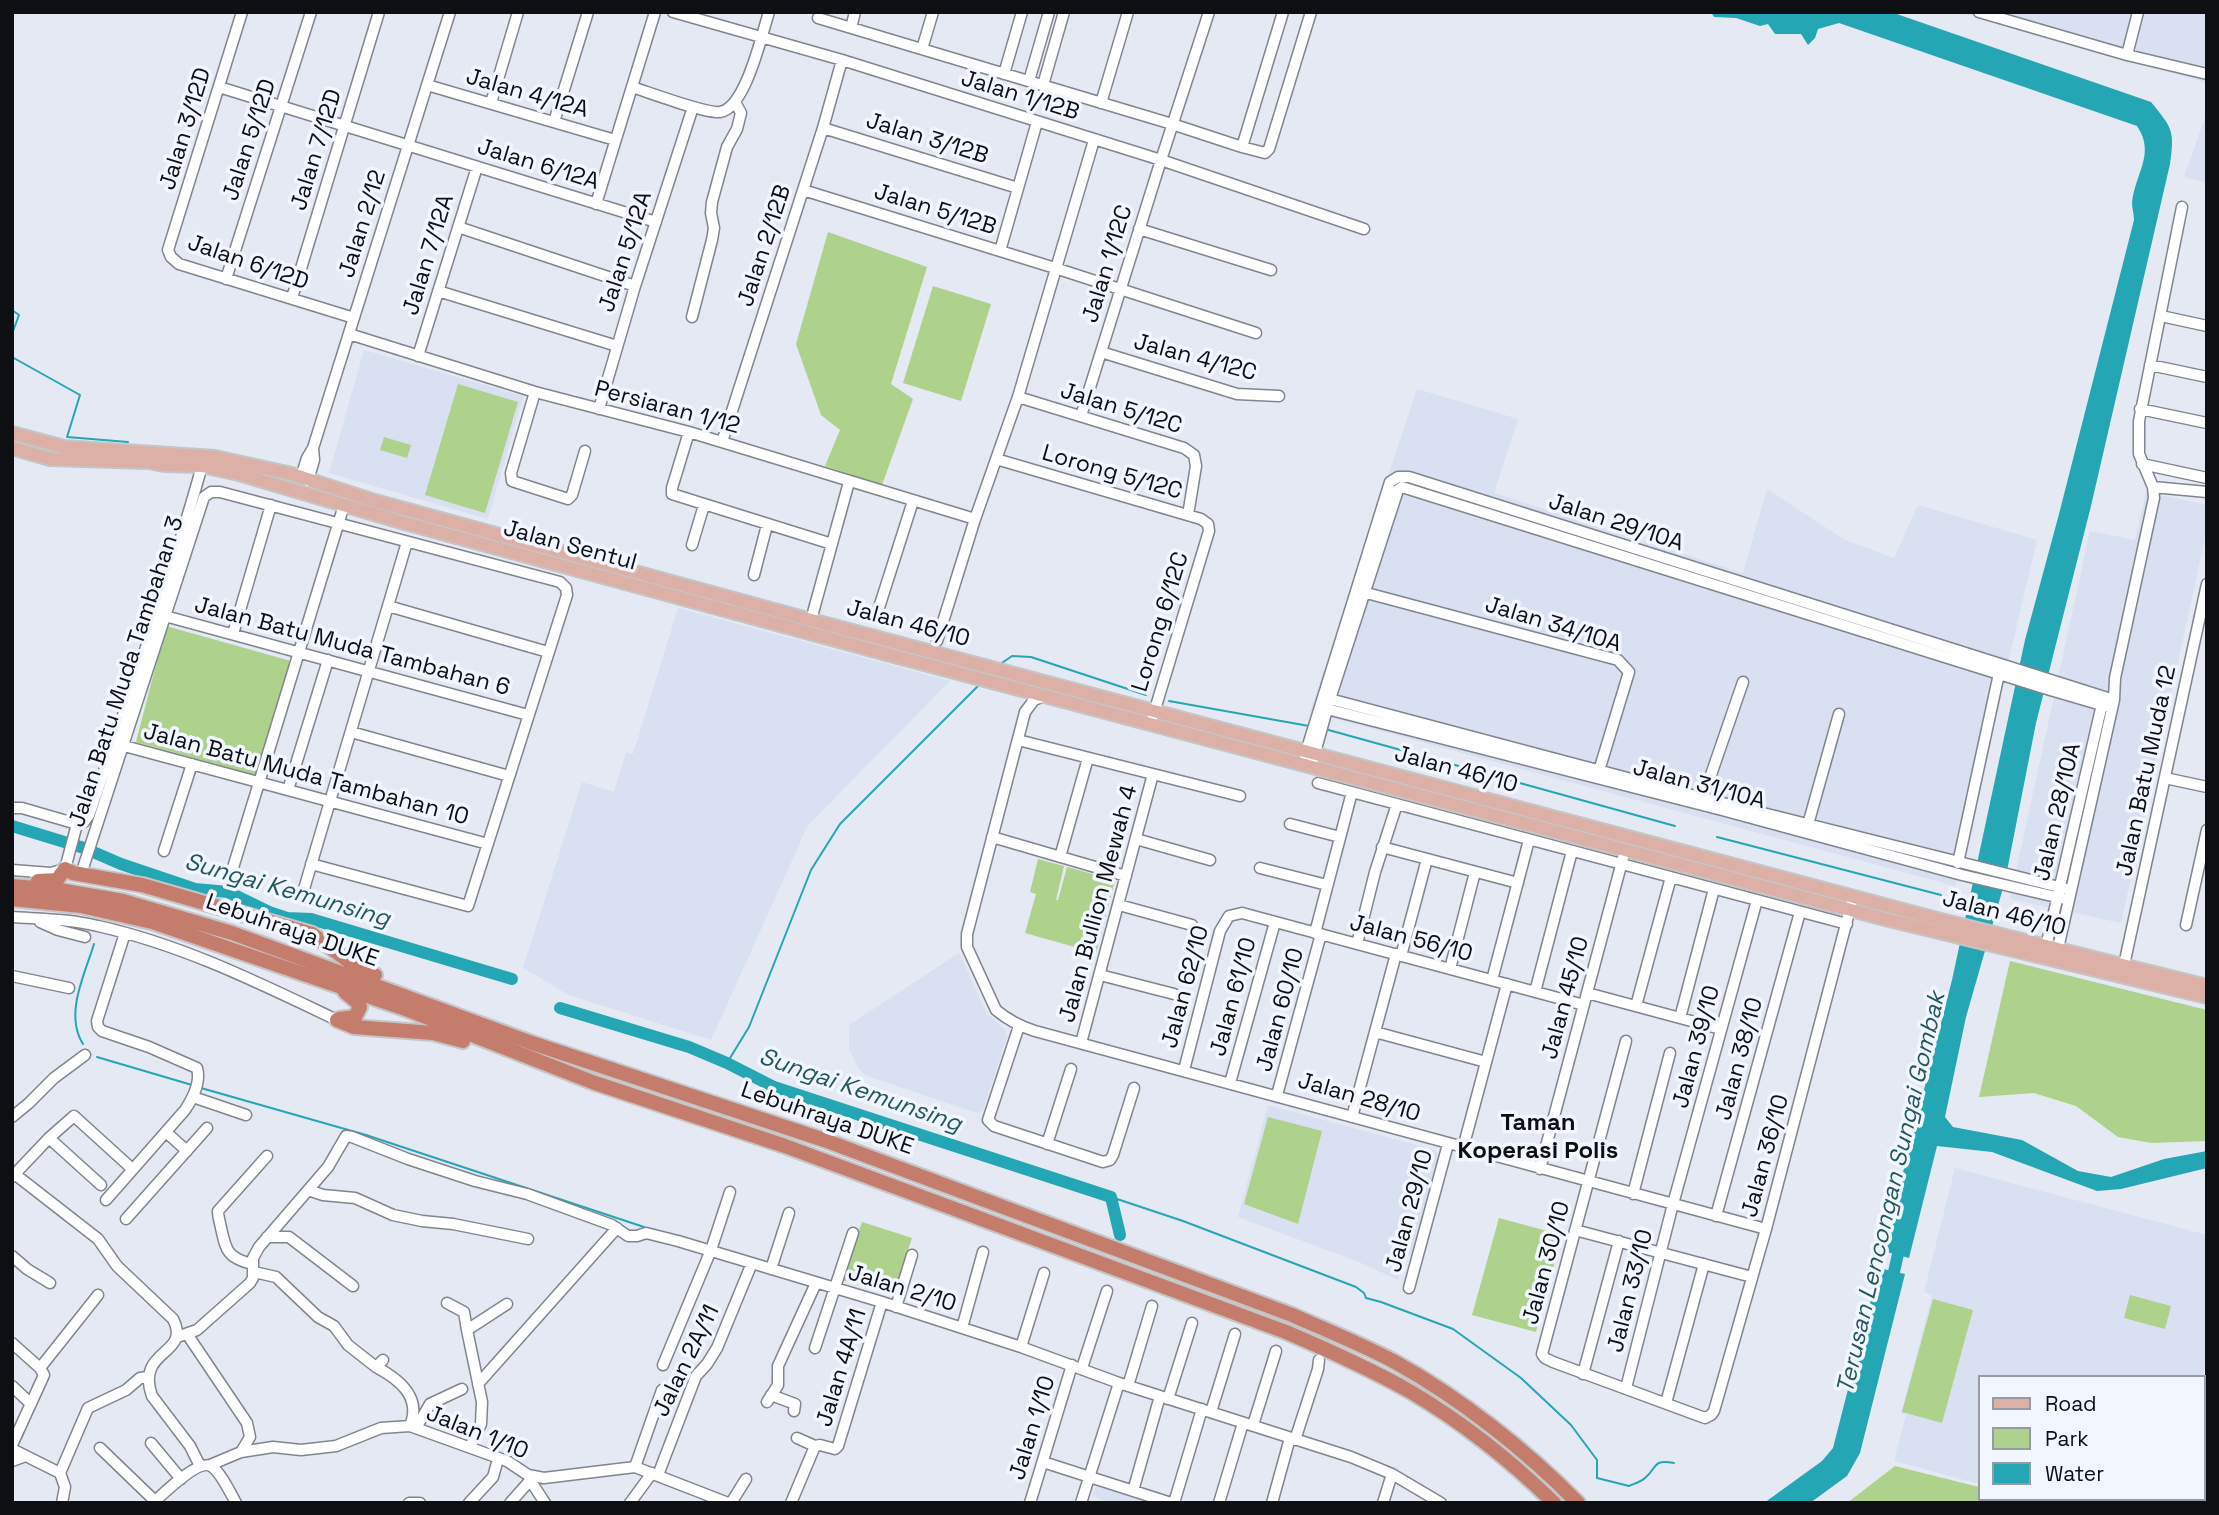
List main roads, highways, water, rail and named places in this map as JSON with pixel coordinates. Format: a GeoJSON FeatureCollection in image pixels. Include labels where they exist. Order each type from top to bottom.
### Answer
{"type":"FeatureCollection","features":[{"type":"Feature","properties":{"kind":"highway"},"geometry":{"type":"LineString","coordinates":[[12,880],[52,881],[60,877],[67,862],[72,873],[142,885],[312,934],[361,970],[517,1037]]}},
{"type":"Feature","properties":{"kind":"highway","name":"Lebuhraya DUKE"},"geometry":{"type":"LineString","coordinates":[[12,886],[87,894],[159,910],[313,961],[517,1037],[824,1140],[1292,1315],[1396,1363],[1496,1430],[1552,1476],[1578,1503]]}},
{"type":"Feature","properties":{"kind":"highway","name":"Lebuhraya DUKE"},"geometry":{"type":"LineString","coordinates":[[12,900],[81,906],[152,922],[408,1010],[595,1083],[785,1146],[1286,1332],[1395,1383],[1486,1444],[1555,1503]]}},
{"type":"Feature","properties":{"kind":"highway"},"geometry":{"type":"LineString","coordinates":[[338,987],[360,1007],[355,1017],[337,1020],[354,1027],[433,1033],[509,1051]]}},
{"type":"Feature","properties":{"kind":"main road"},"geometry":{"type":"LineString","coordinates":[[12,433],[64,447],[215,457],[292,474],[304,481],[367,499]]}},
{"type":"Feature","properties":{"kind":"main road"},"geometry":{"type":"LineString","coordinates":[[31,439],[44,455]]}},
{"type":"Feature","properties":{"kind":"main road"},"geometry":{"type":"LineString","coordinates":[[44,455],[64,447]]}},
{"type":"Feature","properties":{"kind":"main road"},"geometry":{"type":"LineString","coordinates":[[12,448],[44,455],[202,466],[344,505],[367,499]]}},
{"type":"Feature","properties":{"kind":"main road"},"geometry":{"type":"LineString","coordinates":[[287,490],[304,481]]}},
{"type":"Feature","properties":{"kind":"main road"},"geometry":{"type":"LineString","coordinates":[[304,481],[312,496]]}},
{"type":"Feature","properties":{"kind":"main road"},"geometry":{"type":"LineString","coordinates":[[331,488],[344,505]]}},
{"type":"Feature","properties":{"kind":"main road","name":"Jalan Sentul"},"geometry":{"type":"LineString","coordinates":[[367,499],[697,589]]}},
{"type":"Feature","properties":{"kind":"main road","name":"Jalan Sentul"},"geometry":{"type":"LineString","coordinates":[[344,505],[727,610]]}},
{"type":"Feature","properties":{"kind":"main road","name":"Jalan 46/10"},"geometry":{"type":"LineString","coordinates":[[697,589],[811,620],[975,670]]}},
{"type":"Feature","properties":{"kind":"main road","name":"Jalan 46/10"},"geometry":{"type":"LineString","coordinates":[[727,610],[975,670],[1952,930],[2051,953],[2207,997]]}},
{"type":"Feature","properties":{"kind":"main road","name":"Jalan 46/10"},"geometry":{"type":"LineString","coordinates":[[1005,678],[1017,688],[1045,696],[1152,717]]}},
{"type":"Feature","properties":{"kind":"main road","name":"Jalan 46/10"},"geometry":{"type":"LineString","coordinates":[[2051,953],[2124,965],[2207,986]]}},
{"type":"Feature","properties":{"kind":"water"},"geometry":{"type":"Polygon","coordinates":[[[1711,12],[1891,12],[2151,102],[2168,124],[2172,136],[2170,164],[2091,506],[2036,723],[2005,881],[1966,1017],[1945,1117],[1953,1127],[2022,1140],[2078,1171],[2111,1177],[2164,1159],[2207,1151],[2207,1168],[2121,1189],[2097,1191],[1992,1152],[1937,1146],[1909,1258],[1883,1251],[1952,980],[2025,640],[2134,220],[2132,203],[2145,146],[2137,126],[1839,23],[1818,29],[1815,38],[1808,45],[1801,34],[1775,34],[1768,24],[1760,26],[1736,18],[1714,17],[1711,12]]]}},
{"type":"Feature","properties":{"kind":"water"},"geometry":{"type":"Polygon","coordinates":[[[1879,1268],[1905,1274],[1860,1453],[1847,1476],[1810,1503],[1764,1503],[1822,1461],[1833,1448],[1879,1268]]]}},
{"type":"Feature","properties":{"kind":"waterway"},"geometry":{"type":"LineString","coordinates":[[12,310],[19,315],[12,334]]}},
{"type":"Feature","properties":{"kind":"waterway"},"geometry":{"type":"LineString","coordinates":[[12,357],[80,395],[67,437],[128,442]]}},
{"type":"Feature","properties":{"kind":"waterway"},"geometry":{"type":"LineString","coordinates":[[999,665],[1012,656],[1031,657],[1146,695]]}},
{"type":"Feature","properties":{"kind":"waterway"},"geometry":{"type":"LineString","coordinates":[[727,1063],[749,1027],[811,870],[840,824],[980,684]]}},
{"type":"Feature","properties":{"kind":"waterway"},"geometry":{"type":"LineString","coordinates":[[1169,701],[1309,726]]}},
{"type":"Feature","properties":{"kind":"waterway"},"geometry":{"type":"LineString","coordinates":[[1325,729],[1675,826]]}},
{"type":"Feature","properties":{"kind":"waterway","name":"Sungai Kemunsing"},"geometry":{"type":"LineString","coordinates":[[12,826],[84,848],[121,864],[195,889],[228,892],[287,918],[311,919],[512,979]]}},
{"type":"Feature","properties":{"kind":"waterway"},"geometry":{"type":"LineString","coordinates":[[1717,837],[1941,895]]}},
{"type":"Feature","properties":{"kind":"waterway"},"geometry":{"type":"LineString","coordinates":[[83,1044],[75,1020],[76,1007],[94,944]]}},
{"type":"Feature","properties":{"kind":"waterway","name":"Sungai Kemunsing"},"geometry":{"type":"LineString","coordinates":[[560,1008],[689,1047],[774,1087],[1111,1197],[1120,1235]]}},
{"type":"Feature","properties":{"kind":"waterway"},"geometry":{"type":"LineString","coordinates":[[97,1057],[192,1085]]}},
{"type":"Feature","properties":{"kind":"waterway"},"geometry":{"type":"LineString","coordinates":[[201,1088],[366,1135],[644,1227]]}},
{"type":"Feature","properties":{"kind":"waterway"},"geometry":{"type":"LineString","coordinates":[[1111,1197],[1183,1221],[1356,1287],[1366,1298],[1453,1329],[1521,1378],[1571,1425],[1597,1460],[1597,1478],[1629,1486],[1643,1479],[1659,1463],[1674,1463]]}},
{"type":"Feature","properties":{"kind":"waterway","name":"Terusan Lencongan Sungai Gombak"},"geometry":{"type":"LineString","coordinates":[[1891,1285],[1901,1241]]}},
{"type":"Feature","properties":{"kind":"district","name":"Taman Koperasi Polis"},"geometry":{"type":"Point","coordinates":[1538,1137]}}]}
